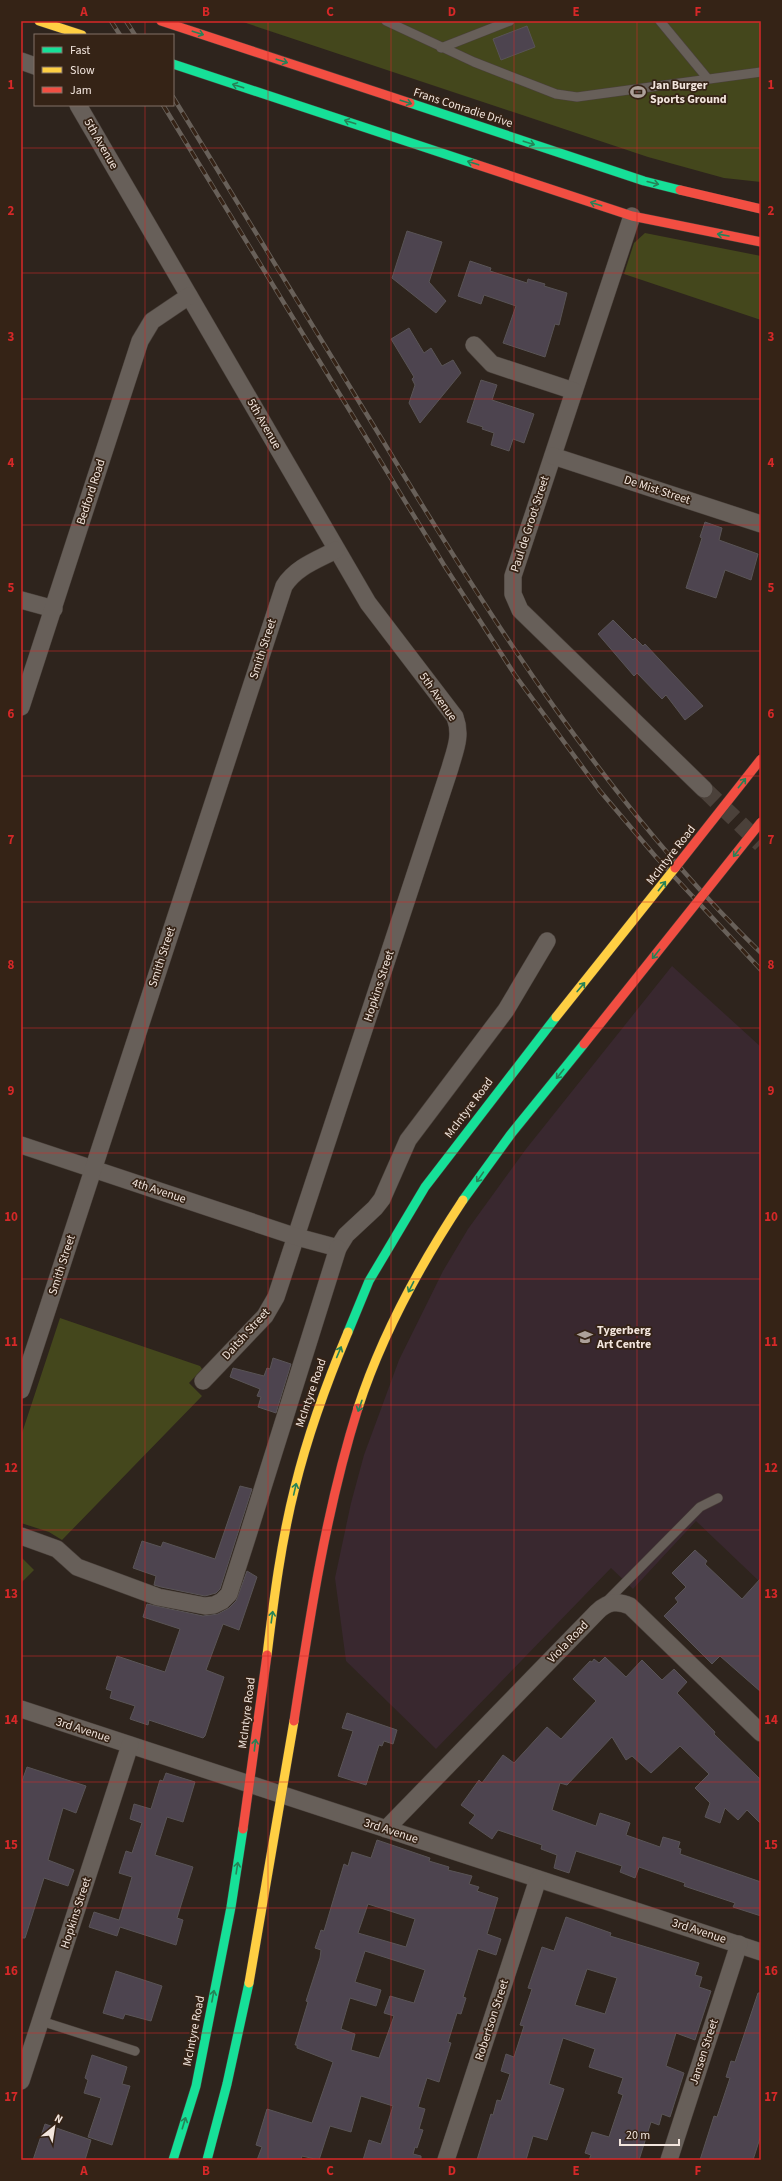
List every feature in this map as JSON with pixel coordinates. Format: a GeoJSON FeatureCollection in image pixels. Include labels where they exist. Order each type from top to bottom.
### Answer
{"type":"FeatureCollection","features":[{"type":"Feature","properties":{"kind":"main road"},"geometry":{"type":"LineString","coordinates":[[40,21],[79,34]]}},
{"type":"Feature","properties":{"kind":"main road","name":"Frans Conradie Drive"},"geometry":{"type":"LineString","coordinates":[[161,21],[644,180],[761,209]]}},
{"type":"Feature","properties":{"kind":"main road"},"geometry":{"type":"LineString","coordinates":[[174,64],[632,216],[761,242]]}},
{"type":"Feature","properties":{"kind":"main road","name":"McIntyre Road"},"geometry":{"type":"LineString","coordinates":[[173,2160],[196,2086],[231,1907],[250,1784],[279,1563],[295,1486],[329,1377],[370,1281],[425,1187],[556,1017],[618,941],[761,759]]}},
{"type":"Feature","properties":{"kind":"main road"},"geometry":{"type":"LineString","coordinates":[[207,2160],[223,2108],[258,1942],[314,1590],[329,1510],[347,1444],[373,1368],[392,1324],[421,1268],[450,1218],[500,1148],[761,822]]}},
{"type":"Feature","properties":{"kind":"street"},"geometry":{"type":"LineString","coordinates":[[21,61],[34,66]]}},
{"type":"Feature","properties":{"kind":"street","name":"5th Avenue"},"geometry":{"type":"LineString","coordinates":[[79,106],[368,603],[454,717],[459,728],[459,736]]}},
{"type":"Feature","properties":{"kind":"street","name":"Paul de Groot Street"},"geometry":{"type":"LineString","coordinates":[[632,216],[513,576],[512,594],[515,602],[526,616],[704,789]]}},
{"type":"Feature","properties":{"kind":"street","name":"Bedford Road"},"geometry":{"type":"LineString","coordinates":[[21,707],[142,336],[152,321],[189,296]]}},
{"type":"Feature","properties":{"kind":"street"},"geometry":{"type":"LineString","coordinates":[[474,345],[492,364],[574,391]]}},
{"type":"Feature","properties":{"kind":"street","name":"De Mist Street"},"geometry":{"type":"LineString","coordinates":[[553,456],[761,524]]}},
{"type":"Feature","properties":{"kind":"street","name":"Smith Street"},"geometry":{"type":"LineString","coordinates":[[21,1390],[284,586],[298,570],[336,550]]}},
{"type":"Feature","properties":{"kind":"street"},"geometry":{"type":"LineString","coordinates":[[21,600],[54,609]]}},
{"type":"Feature","properties":{"kind":"street","name":"Hopkins Street"},"geometry":{"type":"LineString","coordinates":[[297,1237],[459,736]]}},
{"type":"Feature","properties":{"kind":"street"},"geometry":{"type":"LineString","coordinates":[[21,1536],[57,1549],[77,1567],[158,1597],[205,1606],[222,1601],[229,1594],[338,1248],[346,1235],[375,1208],[382,1199],[408,1140],[506,1010],[547,941]]}},
{"type":"Feature","properties":{"kind":"street","name":"4th Avenue"},"geometry":{"type":"LineString","coordinates":[[21,1145],[297,1237],[338,1248]]}},
{"type":"Feature","properties":{"kind":"street","name":"Daitsh Street"},"geometry":{"type":"LineString","coordinates":[[203,1382],[271,1308],[297,1237]]}},
{"type":"Feature","properties":{"kind":"street","name":"Viola Road"},"geometry":{"type":"LineString","coordinates":[[386,1829],[597,1612],[611,1603],[617,1602],[630,1606],[761,1733]]}},
{"type":"Feature","properties":{"kind":"street","name":"3rd Avenue"},"geometry":{"type":"LineString","coordinates":[[21,1709],[761,1952]]}},
{"type":"Feature","properties":{"kind":"street","name":"Hopkins Street"},"geometry":{"type":"LineString","coordinates":[[21,2081],[24,2063],[41,2021],[130,1745]]}},
{"type":"Feature","properties":{"kind":"street","name":"Robertson Street"},"geometry":{"type":"LineString","coordinates":[[446,2160],[538,1879]]}},
{"type":"Feature","properties":{"kind":"street","name":"Jansen Street"},"geometry":{"type":"LineString","coordinates":[[669,2160],[739,1944]]}},
{"type":"Feature","properties":{"kind":"lane"},"geometry":{"type":"LineString","coordinates":[[386,21],[441,48],[556,94],[577,97],[761,72]]}},
{"type":"Feature","properties":{"kind":"lane"},"geometry":{"type":"LineString","coordinates":[[441,48],[510,21]]}},
{"type":"Feature","properties":{"kind":"lane"},"geometry":{"type":"LineString","coordinates":[[660,21],[708,79]]}},
{"type":"Feature","properties":{"kind":"lane"},"geometry":{"type":"LineString","coordinates":[[597,1612],[700,1507],[718,1498]]}},
{"type":"Feature","properties":{"kind":"lane"},"geometry":{"type":"LineString","coordinates":[[41,2021],[135,2051]]}},
{"type":"Feature","properties":{"kind":"shaded area","name":"Tygerberg Art Centre"},"geometry":{"type":"Polygon","coordinates":[[[672,966],[761,1047],[761,1583],[696,1521],[633,1589],[611,1568],[436,1749],[346,1661],[335,1578],[351,1503],[364,1455],[399,1360],[443,1271],[468,1229],[526,1149],[672,966]]]}},
{"type":"Feature","properties":{"kind":"green space","name":"Jan Burger Sports Ground"},"geometry":{"type":"Polygon","coordinates":[[[240,21],[761,21],[761,182],[724,178],[648,157],[240,21]]]}},
{"type":"Feature","properties":{"kind":"green space"},"geometry":{"type":"Polygon","coordinates":[[[645,233],[761,256],[761,320],[624,274],[634,243],[645,233]]]}},
{"type":"Feature","properties":{"kind":"green space"},"geometry":{"type":"Polygon","coordinates":[[[60,1318],[200,1366],[202,1369],[189,1383],[202,1396],[62,1540],[49,1532],[21,1523],[21,1436],[60,1318]]]}},
{"type":"Feature","properties":{"kind":"green space"},"geometry":{"type":"Polygon","coordinates":[[[21,1557],[34,1570],[21,1583],[21,1557]]]}},
{"type":"Feature","properties":{"kind":"building"},"geometry":{"type":"Polygon","coordinates":[[[527,26],[535,47],[501,60],[493,39],[527,26]]]}},
{"type":"Feature","properties":{"kind":"building"},"geometry":{"type":"Polygon","coordinates":[[[407,231],[442,242],[429,282],[446,301],[436,313],[392,278],[407,231]]]}},
{"type":"Feature","properties":{"kind":"building"},"geometry":{"type":"Polygon","coordinates":[[[470,261],[491,268],[490,271],[527,283],[528,279],[567,293],[559,325],[555,324],[545,357],[503,343],[516,306],[484,295],[481,304],[458,296],[470,261]]]}},
{"type":"Feature","properties":{"kind":"building"},"geometry":{"type":"Polygon","coordinates":[[[409,328],[424,353],[431,348],[442,366],[453,360],[461,373],[420,423],[409,403],[415,385],[412,379],[414,377],[391,339],[409,328]]]}},
{"type":"Feature","properties":{"kind":"building"},"geometry":{"type":"Polygon","coordinates":[[[481,380],[497,385],[492,400],[534,414],[524,443],[513,439],[509,451],[491,445],[494,433],[482,429],[483,427],[467,422],[481,380]]]}},
{"type":"Feature","properties":{"kind":"building"},"geometry":{"type":"Polygon","coordinates":[[[705,522],[722,528],[719,540],[758,554],[751,580],[725,570],[716,598],[686,588],[702,538],[700,537],[705,522]]]}},
{"type":"Feature","properties":{"kind":"building"},"geometry":{"type":"Polygon","coordinates":[[[613,620],[633,640],[635,638],[643,646],[645,644],[703,706],[685,720],[666,695],[662,699],[637,673],[634,676],[598,634],[613,620]]]}},
{"type":"Feature","properties":{"kind":"building"},"geometry":{"type":"Polygon","coordinates":[[[273,1358],[291,1364],[276,1413],[258,1407],[261,1397],[257,1396],[260,1389],[230,1377],[233,1368],[264,1376],[267,1368],[270,1369],[273,1358]]]}},
{"type":"Feature","properties":{"kind":"building"},"geometry":{"type":"Polygon","coordinates":[[[240,1486],[252,1489],[220,1589],[216,1593],[205,1596],[154,1585],[156,1576],[133,1568],[142,1541],[161,1547],[163,1542],[215,1559],[240,1486]]]}},
{"type":"Feature","properties":{"kind":"building"},"geometry":{"type":"Polygon","coordinates":[[[695,1550],[707,1561],[705,1564],[742,1599],[761,1578],[761,1692],[720,1656],[712,1664],[664,1616],[678,1602],[675,1598],[686,1587],[672,1573],[695,1550]]]}},
{"type":"Feature","properties":{"kind":"building"},"geometry":{"type":"Polygon","coordinates":[[[247,1571],[257,1577],[239,1630],[223,1624],[206,1670],[224,1677],[205,1736],[203,1738],[149,1720],[148,1725],[130,1719],[135,1706],[110,1698],[112,1691],[106,1689],[117,1656],[165,1672],[180,1629],[143,1617],[147,1604],[203,1616],[218,1614],[229,1608],[236,1601],[247,1571]]]}},
{"type":"Feature","properties":{"kind":"building"},"geometry":{"type":"Polygon","coordinates":[[[605,1657],[626,1677],[642,1660],[662,1680],[674,1669],[687,1682],[677,1693],[715,1732],[714,1734],[761,1780],[761,1824],[747,1810],[738,1820],[725,1808],[720,1823],[705,1817],[710,1803],[695,1788],[709,1774],[680,1746],[651,1773],[632,1756],[626,1760],[612,1737],[567,1785],[560,1783],[552,1810],[596,1826],[600,1813],[630,1823],[626,1835],[660,1847],[663,1837],[680,1842],[678,1848],[681,1849],[680,1854],[761,1882],[761,1916],[733,1907],[735,1903],[684,1886],[685,1883],[639,1867],[635,1878],[620,1872],[622,1866],[576,1851],[569,1873],[554,1868],[557,1855],[541,1849],[542,1845],[498,1830],[492,1839],[469,1823],[475,1815],[461,1805],[479,1780],[482,1783],[503,1755],[514,1763],[547,1727],[561,1739],[596,1701],[573,1679],[590,1661],[592,1662],[594,1659],[599,1663],[605,1657]]]}},
{"type":"Feature","properties":{"kind":"building"},"geometry":{"type":"Polygon","coordinates":[[[347,1713],[397,1730],[393,1744],[384,1741],[382,1746],[379,1745],[366,1785],[338,1776],[353,1731],[342,1728],[347,1713]]]}},
{"type":"Feature","properties":{"kind":"building"},"geometry":{"type":"Polygon","coordinates":[[[27,1767],[86,1786],[76,1813],[63,1808],[48,1860],[74,1870],[68,1886],[44,1878],[25,1938],[21,1938],[21,1784],[27,1767]]]}},
{"type":"Feature","properties":{"kind":"building"},"geometry":{"type":"Polygon","coordinates":[[[166,1773],[195,1782],[183,1822],[167,1817],[155,1855],[193,1867],[177,1918],[183,1920],[176,1945],[120,1927],[117,1936],[89,1927],[94,1912],[119,1920],[132,1877],[119,1873],[126,1851],[132,1853],[142,1823],[130,1819],[134,1804],[151,1809],[160,1780],[163,1781],[166,1773]]]}},
{"type":"Feature","properties":{"kind":"building"},"geometry":{"type":"Polygon","coordinates":[[[377,1840],[430,1858],[429,1861],[449,1867],[448,1870],[472,1876],[469,1884],[479,1887],[477,1891],[498,1898],[487,1934],[501,1939],[496,1955],[478,1949],[463,1997],[466,1998],[461,2014],[457,2013],[448,2042],[451,2043],[439,2082],[427,2078],[418,2107],[425,2109],[419,2129],[423,2130],[417,2148],[415,2147],[413,2154],[421,2156],[421,2160],[363,2160],[369,2140],[381,2144],[393,2106],[361,2096],[351,2132],[330,2126],[319,2160],[302,2156],[301,2160],[257,2160],[262,2147],[256,2145],[267,2109],[312,2123],[333,2062],[297,2048],[297,2045],[295,2045],[308,2002],[306,2001],[320,1958],[321,1950],[315,1948],[321,1930],[324,1931],[344,1864],[348,1866],[352,1852],[371,1858],[377,1840]],[[368,1904],[358,1933],[406,1947],[415,1919],[368,1904]],[[365,1951],[355,1982],[381,1990],[376,2006],[350,1998],[341,2029],[355,2034],[351,2050],[379,2058],[394,2016],[384,2013],[390,1996],[414,2003],[425,1970],[365,1951]]]}},
{"type":"Feature","properties":{"kind":"building"},"geometry":{"type":"Polygon","coordinates":[[[566,1917],[611,1933],[610,1936],[699,1963],[695,1975],[702,1977],[699,1987],[711,1991],[695,2040],[676,2033],[666,2066],[684,2073],[670,2117],[662,2114],[659,2125],[651,2122],[639,2160],[589,2160],[591,2155],[585,2153],[592,2132],[609,2137],[623,2095],[618,2093],[623,2078],[589,2067],[595,2049],[563,2038],[549,2084],[564,2089],[547,2140],[533,2136],[526,2160],[477,2160],[491,2114],[493,2115],[497,2100],[501,2101],[510,2074],[501,2071],[506,2054],[514,2057],[524,2026],[520,2025],[532,1989],[528,1988],[542,1947],[554,1951],[566,1917]],[[587,1969],[575,2005],[605,2014],[617,1978],[587,1969]]]}},
{"type":"Feature","properties":{"kind":"building"},"geometry":{"type":"Polygon","coordinates":[[[116,1971],[162,1986],[151,2021],[125,2014],[123,2019],[103,2013],[116,1971]]]}},
{"type":"Feature","properties":{"kind":"building"},"geometry":{"type":"Polygon","coordinates":[[[758,1993],[761,1993],[761,2135],[753,2160],[700,2160],[714,2116],[717,2117],[730,2078],[726,2077],[731,2061],[735,2062],[758,1993]]]}},
{"type":"Feature","properties":{"kind":"building"},"geometry":{"type":"Polygon","coordinates":[[[92,2055],[127,2067],[122,2084],[130,2086],[112,2145],[88,2137],[101,2098],[84,2093],[88,2080],[85,2078],[92,2055]]]}},
{"type":"Feature","properties":{"kind":"building"},"geometry":{"type":"Polygon","coordinates":[[[45,2124],[91,2140],[85,2160],[33,2160],[45,2124]]]}},
{"type":"Feature","properties":{"kind":"tunnel"},"geometry":{"type":"LineString","coordinates":[[704,789],[761,844]]}},
{"type":"Feature","properties":{"kind":"railway"},"geometry":{"type":"LineString","coordinates":[[111,21],[119,34]]}},
{"type":"Feature","properties":{"kind":"railway"},"geometry":{"type":"LineString","coordinates":[[126,21],[134,34]]}},
{"type":"Feature","properties":{"kind":"railway"},"geometry":{"type":"LineString","coordinates":[[174,99],[467,577],[511,644],[603,774],[653,836],[705,896],[761,953]]}},
{"type":"Feature","properties":{"kind":"railway"},"geometry":{"type":"LineString","coordinates":[[164,106],[444,565],[515,675],[600,791],[656,857],[761,970]]}},
{"type":"Feature","properties":{"kind":"traffic: fast"},"geometry":{"type":"LineString","coordinates":[[174,64],[475,164]]}},
{"type":"Feature","properties":{"kind":"traffic: fast"},"geometry":{"type":"LineString","coordinates":[[410,103],[644,181],[680,190]]}},
{"type":"Feature","properties":{"kind":"traffic: fast"},"geometry":{"type":"LineString","coordinates":[[348,1332],[369,1281],[425,1187],[556,1017]]}},
{"type":"Feature","properties":{"kind":"traffic: fast"},"geometry":{"type":"LineString","coordinates":[[463,1200],[511,1134],[584,1044]]}},
{"type":"Feature","properties":{"kind":"traffic: fast"},"geometry":{"type":"LineString","coordinates":[[173,2160],[196,2086],[231,1907],[243,1829]]}},
{"type":"Feature","properties":{"kind":"traffic: fast"},"geometry":{"type":"LineString","coordinates":[[207,2160],[227,2084],[249,1983]]}},
{"type":"Feature","properties":{"kind":"traffic: slow"},"geometry":{"type":"LineString","coordinates":[[39,21],[79,34]]}},
{"type":"Feature","properties":{"kind":"traffic: slow"},"geometry":{"type":"LineString","coordinates":[[556,1017],[675,868]]}},
{"type":"Feature","properties":{"kind":"traffic: slow"},"geometry":{"type":"LineString","coordinates":[[358,1408],[378,1353],[403,1301],[417,1275],[463,1200]]}},
{"type":"Feature","properties":{"kind":"traffic: slow"},"geometry":{"type":"LineString","coordinates":[[267,1655],[275,1591],[295,1487],[318,1408],[348,1332]]}},
{"type":"Feature","properties":{"kind":"traffic: slow"},"geometry":{"type":"LineString","coordinates":[[249,1983],[294,1721]]}},
{"type":"Feature","properties":{"kind":"traffic: jam"},"geometry":{"type":"LineString","coordinates":[[161,21],[410,103]]}},
{"type":"Feature","properties":{"kind":"traffic: jam"},"geometry":{"type":"LineString","coordinates":[[475,164],[632,216],[761,242]]}},
{"type":"Feature","properties":{"kind":"traffic: jam"},"geometry":{"type":"LineString","coordinates":[[680,190],[761,209]]}},
{"type":"Feature","properties":{"kind":"traffic: jam"},"geometry":{"type":"LineString","coordinates":[[675,868],[761,759]]}},
{"type":"Feature","properties":{"kind":"traffic: jam"},"geometry":{"type":"LineString","coordinates":[[584,1044],[761,822]]}},
{"type":"Feature","properties":{"kind":"traffic: jam"},"geometry":{"type":"LineString","coordinates":[[294,1721],[320,1563],[337,1485],[358,1408]]}},
{"type":"Feature","properties":{"kind":"traffic: jam"},"geometry":{"type":"LineString","coordinates":[[243,1829],[267,1655]]}},
{"type":"Feature","properties":{"kind":"place","name":"Jan Burger Sports Ground"},"geometry":{"type":"Point","coordinates":[638,92]}},
{"type":"Feature","properties":{"kind":"place","name":"Tygerberg Art Centre"},"geometry":{"type":"Point","coordinates":[585,1337]}}]}
